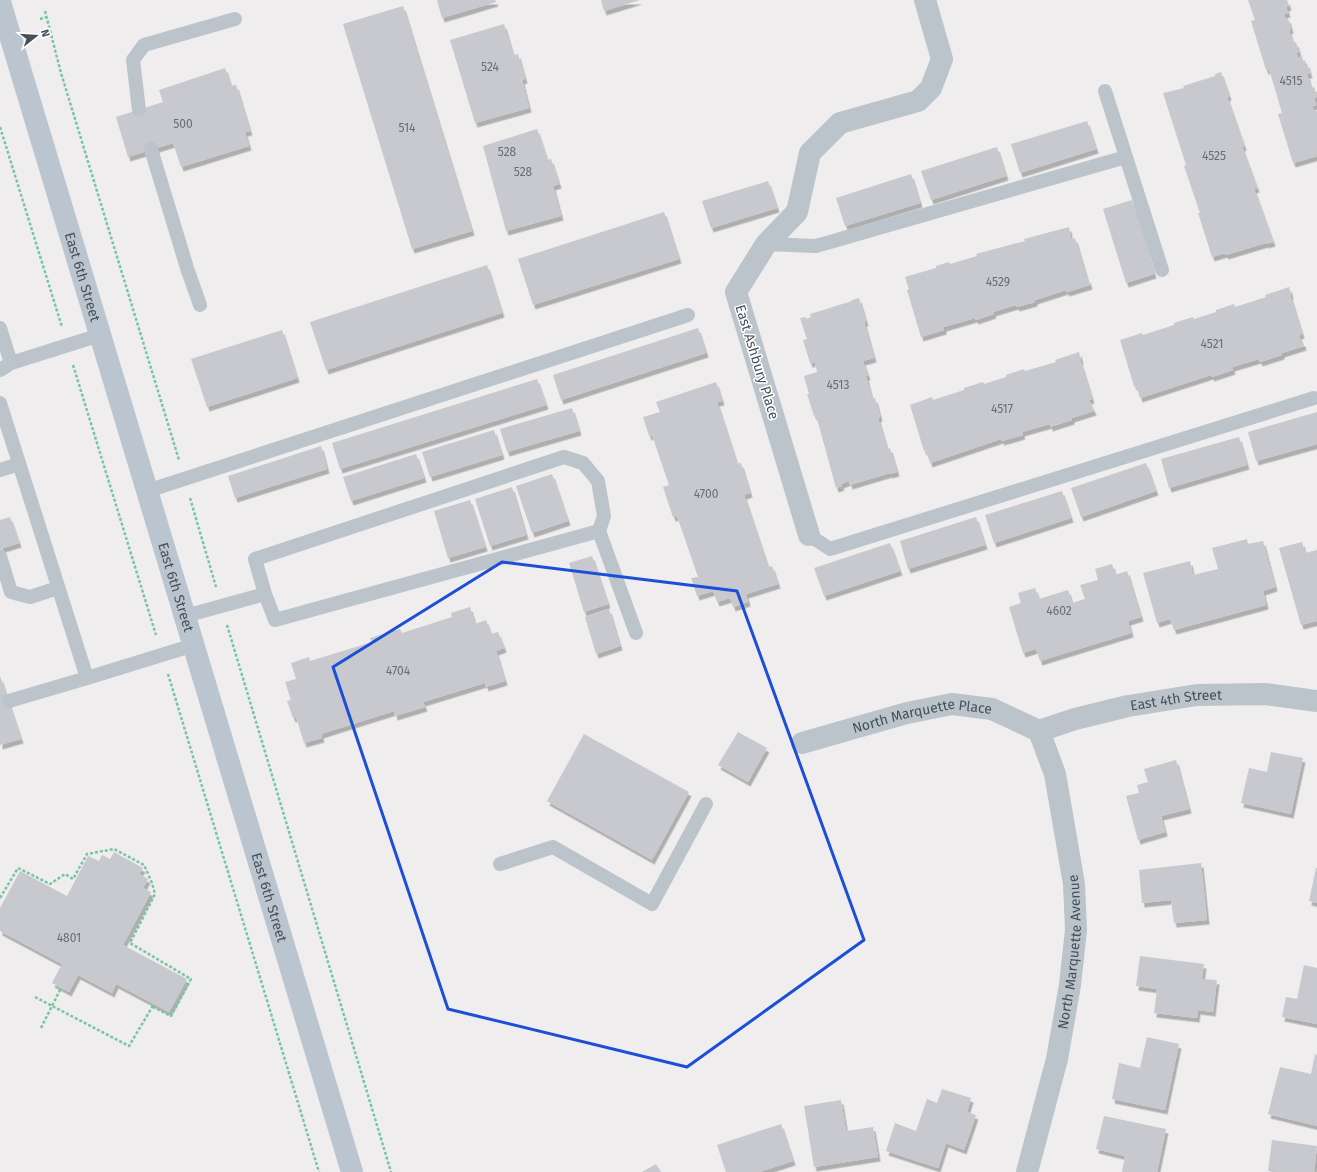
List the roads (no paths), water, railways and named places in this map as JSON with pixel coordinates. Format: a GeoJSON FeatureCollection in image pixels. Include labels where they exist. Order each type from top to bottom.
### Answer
{"type":"FeatureCollection","features":[{"type":"Feature","properties":{"kind":"main road","name":"East 6th Street"},"geometry":{"type":"LineString","coordinates":[[0,2],[352,1172]]}},
{"type":"Feature","properties":{"kind":"street","name":"East Ashbury Place"},"geometry":{"type":"LineString","coordinates":[[809,535],[736,292],[766,244],[797,212],[810,153],[840,123],[918,101],[931,88],[942,59],[925,0]]}},
{"type":"Feature","properties":{"kind":"street","name":"East 4th Street"},"geometry":{"type":"LineString","coordinates":[[1039,731],[1075,719],[1128,706],[1197,696],[1265,694],[1317,701]]}},
{"type":"Feature","properties":{"kind":"street","name":"North Marquette Place"},"geometry":{"type":"LineString","coordinates":[[802,743],[907,713],[952,704],[992,709],[1039,731]]}},
{"type":"Feature","properties":{"kind":"street","name":"North Marquette Avenue"},"geometry":{"type":"LineString","coordinates":[[1027,1172],[1057,1059],[1070,985],[1076,930],[1074,884],[1055,774],[1039,731]]}},
{"type":"Feature","properties":{"kind":"lane"},"geometry":{"type":"LineString","coordinates":[[139,110],[133,60],[144,46],[235,19]]}},
{"type":"Feature","properties":{"kind":"lane"},"geometry":{"type":"LineString","coordinates":[[1105,91],[1162,270]]}},
{"type":"Feature","properties":{"kind":"lane"},"geometry":{"type":"LineString","coordinates":[[151,149],[187,268],[200,305]]}},
{"type":"Feature","properties":{"kind":"lane"},"geometry":{"type":"LineString","coordinates":[[766,244],[816,246],[1126,157]]}},
{"type":"Feature","properties":{"kind":"lane"},"geometry":{"type":"LineString","coordinates":[[147,490],[688,314]]}},
{"type":"Feature","properties":{"kind":"lane"},"geometry":{"type":"LineString","coordinates":[[0,327],[5,366],[100,335]]}},
{"type":"Feature","properties":{"kind":"lane"},"geometry":{"type":"LineString","coordinates":[[809,535],[830,549],[1314,398]]}},
{"type":"Feature","properties":{"kind":"lane"},"geometry":{"type":"LineString","coordinates":[[0,403],[87,678]]}},
{"type":"Feature","properties":{"kind":"lane"},"geometry":{"type":"LineString","coordinates":[[599,531],[275,620],[265,594],[256,559],[564,458],[583,463],[598,482],[604,516],[599,531],[636,633]]}},
{"type":"Feature","properties":{"kind":"lane"},"geometry":{"type":"LineString","coordinates":[[0,470],[19,464]]}},
{"type":"Feature","properties":{"kind":"lane"},"geometry":{"type":"LineString","coordinates":[[0,556],[11,592],[30,597],[58,588]]}},
{"type":"Feature","properties":{"kind":"lane"},"geometry":{"type":"LineString","coordinates":[[185,616],[265,594]]}},
{"type":"Feature","properties":{"kind":"lane"},"geometry":{"type":"LineString","coordinates":[[8,701],[194,646]]}},
{"type":"Feature","properties":{"kind":"lane"},"geometry":{"type":"LineString","coordinates":[[500,864],[553,847],[652,904],[706,804]]}}]}
